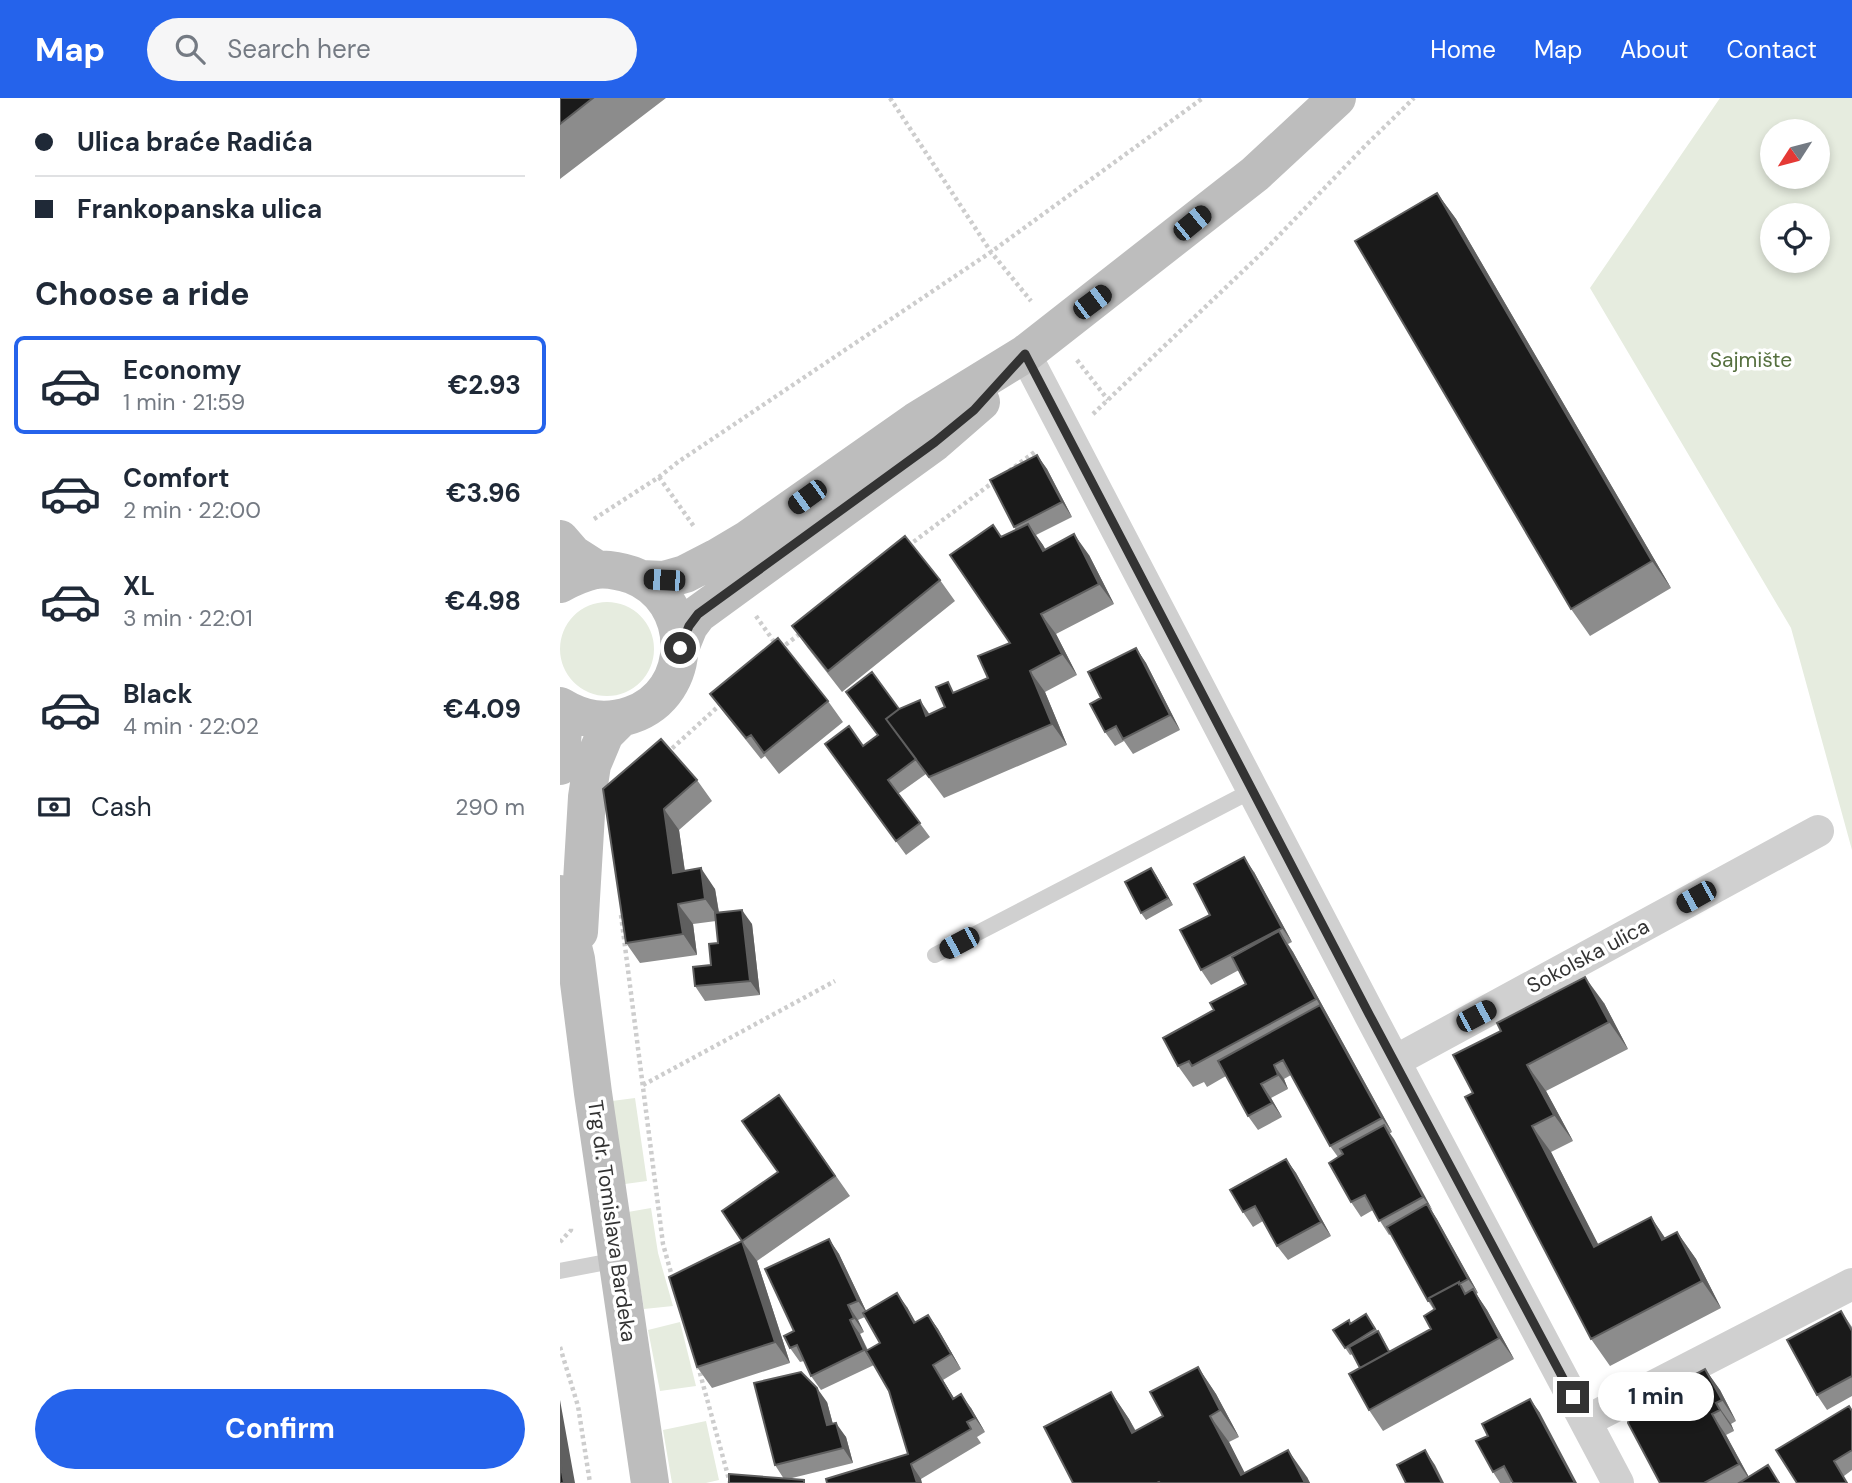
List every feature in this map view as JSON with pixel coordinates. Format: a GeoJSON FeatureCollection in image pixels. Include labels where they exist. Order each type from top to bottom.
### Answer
{"type":"FeatureCollection","features":[{"type":"Feature","properties":{"kind":"main road"},"geometry":{"type":"LineString","coordinates":[[641,579],[664,580],[685,574],[716,558],[748,539],[916,421],[1025,354],[1255,174],[1337,98]]}},
{"type":"Feature","properties":{"kind":"main road"},"geometry":{"type":"LineString","coordinates":[[560,706],[575,715],[596,721],[619,720],[643,712],[662,695],[675,673],[680,648],[689,626],[698,614],[935,442],[974,410],[1025,354]]}},
{"type":"Feature","properties":{"kind":"main road"},"geometry":{"type":"LineString","coordinates":[[575,531],[573,554],[598,569]]}},
{"type":"Feature","properties":{"kind":"main road"},"geometry":{"type":"LineString","coordinates":[[560,584],[598,569],[620,571],[641,579],[658,591],[671,608],[678,627],[680,648]]}},
{"type":"Feature","properties":{"kind":"main road"},"geometry":{"type":"LineString","coordinates":[[560,719],[563,730],[560,766]]}},
{"type":"Feature","properties":{"kind":"main road","name":"Trg dr. Tomislava Bardeka"},"geometry":{"type":"LineString","coordinates":[[576,959],[587,797],[592,765],[605,734],[619,720]]}},
{"type":"Feature","properties":{"kind":"main road","name":"Trg dr. Tomislava Bardeka"},"geometry":{"type":"LineString","coordinates":[[560,894],[576,959],[650,1483]]}},
{"type":"Feature","properties":{"kind":"street"},"geometry":{"type":"LineString","coordinates":[[1025,354],[1618,1483]]}},
{"type":"Feature","properties":{"kind":"street","name":"Sokolska ulica"},"geometry":{"type":"LineString","coordinates":[[1395,1061],[1818,831]]}},
{"type":"Feature","properties":{"kind":"street"},"geometry":{"type":"LineString","coordinates":[[1586,1421],[1852,1284]]}},
{"type":"Feature","properties":{"kind":"lane"},"geometry":{"type":"LineString","coordinates":[[936,955],[1253,790]]}},
{"type":"Feature","properties":{"kind":"lane"},"geometry":{"type":"LineString","coordinates":[[560,1271],[617,1260]]}},
{"type":"Feature","properties":{"kind":"path"},"geometry":{"type":"LineString","coordinates":[[890,98],[991,252],[1108,400]]}},
{"type":"Feature","properties":{"kind":"path"},"geometry":{"type":"LineString","coordinates":[[575,531],[991,252],[1203,98]]}},
{"type":"Feature","properties":{"kind":"path"},"geometry":{"type":"LineString","coordinates":[[1009,471],[1065,429],[1094,414],[1265,251],[1414,98]]}},
{"type":"Feature","properties":{"kind":"path"},"geometry":{"type":"LineString","coordinates":[[898,554],[998,479]]}},
{"type":"Feature","properties":{"kind":"path"},"geometry":{"type":"LineString","coordinates":[[780,650],[801,632]]}},
{"type":"Feature","properties":{"kind":"path"},"geometry":{"type":"LineString","coordinates":[[658,761],[729,696]]}},
{"type":"Feature","properties":{"kind":"path"},"geometry":{"type":"LineString","coordinates":[[621,913],[663,1244],[674,1282]]}},
{"type":"Feature","properties":{"kind":"path"},"geometry":{"type":"LineString","coordinates":[[643,1085],[835,981]]}},
{"type":"Feature","properties":{"kind":"path"},"geometry":{"type":"LineString","coordinates":[[560,1347],[578,1406],[590,1483]]}},
{"type":"Feature","properties":{"kind":"path"},"geometry":{"type":"LineString","coordinates":[[695,1357],[730,1483]]}},
{"type":"Feature","properties":{"kind":"green space","name":"Sajmište"},"geometry":{"type":"Polygon","coordinates":[[[1720,98],[1852,98],[1852,850],[1791,628],[1590,288],[1720,98]]]}},
{"type":"Feature","properties":{"kind":"green space"},"geometry":{"type":"Polygon","coordinates":[[[607,602],[625,605],[640,616],[651,631],[654,649],[651,667],[640,682],[625,693],[607,696],[589,693],[574,682],[563,667],[560,649],[563,631],[574,616],[589,605],[607,602]]]}},
{"type":"Feature","properties":{"kind":"green space"},"geometry":{"type":"Polygon","coordinates":[[[635,1098],[647,1181],[625,1184],[612,1101],[635,1098]]]}},
{"type":"Feature","properties":{"kind":"green space"},"geometry":{"type":"Polygon","coordinates":[[[651,1208],[658,1253],[673,1306],[644,1309],[628,1212],[651,1208]]]}},
{"type":"Feature","properties":{"kind":"green space"},"geometry":{"type":"Polygon","coordinates":[[[680,1322],[696,1386],[660,1391],[648,1330],[680,1322]]]}},
{"type":"Feature","properties":{"kind":"green space"},"geometry":{"type":"Polygon","coordinates":[[[706,1421],[719,1480],[706,1483],[672,1483],[663,1430],[706,1421]]]}},
{"type":"Feature","properties":{"kind":"building"},"geometry":{"type":"Polygon","coordinates":[[[560,98],[593,98],[560,124],[560,98]]]}},
{"type":"Feature","properties":{"kind":"building"},"geometry":{"type":"Polygon","coordinates":[[[1437,193],[1652,561],[1571,609],[1355,241],[1437,193]]]}},
{"type":"Feature","properties":{"kind":"building"},"geometry":{"type":"Polygon","coordinates":[[[1037,455],[1062,502],[1014,527],[990,480],[1037,455]]]}},
{"type":"Feature","properties":{"kind":"building"},"geometry":{"type":"Polygon","coordinates":[[[1028,524],[1043,551],[1074,534],[1099,584],[1041,614],[1062,654],[1030,671],[1052,724],[929,777],[886,719],[899,709],[920,700],[926,716],[945,707],[936,687],[948,682],[953,693],[988,678],[978,656],[1010,643],[950,555],[993,525],[1001,537],[1028,524]]]}},
{"type":"Feature","properties":{"kind":"building"},"geometry":{"type":"Polygon","coordinates":[[[905,536],[940,580],[828,671],[792,626],[905,536]]]}},
{"type":"Feature","properties":{"kind":"building"},"geometry":{"type":"Polygon","coordinates":[[[778,638],[828,701],[764,753],[751,735],[746,738],[710,694],[778,638]]]}},
{"type":"Feature","properties":{"kind":"building"},"geometry":{"type":"Polygon","coordinates":[[[1136,648],[1170,715],[1123,739],[1116,726],[1105,732],[1090,704],[1101,698],[1088,672],[1136,648]]]}},
{"type":"Feature","properties":{"kind":"building"},"geometry":{"type":"Polygon","coordinates":[[[872,672],[899,709],[886,719],[916,759],[888,780],[920,823],[896,841],[825,744],[849,726],[863,746],[878,735],[846,692],[872,672]]]}},
{"type":"Feature","properties":{"kind":"building"},"geometry":{"type":"Polygon","coordinates":[[[661,739],[697,780],[664,809],[673,873],[701,868],[705,899],[678,904],[683,934],[626,943],[603,789],[661,739]]]}},
{"type":"Feature","properties":{"kind":"building"},"geometry":{"type":"Polygon","coordinates":[[[1244,857],[1282,928],[1201,970],[1180,930],[1210,915],[1194,884],[1244,857]]]}},
{"type":"Feature","properties":{"kind":"building"},"geometry":{"type":"Polygon","coordinates":[[[1151,868],[1168,898],[1141,913],[1125,882],[1151,868]]]}},
{"type":"Feature","properties":{"kind":"building"},"geometry":{"type":"Polygon","coordinates":[[[742,910],[750,981],[695,986],[693,967],[711,965],[709,944],[718,943],[715,913],[742,910]]]}},
{"type":"Feature","properties":{"kind":"building"},"geometry":{"type":"Polygon","coordinates":[[[1279,931],[1316,999],[1192,1066],[1189,1061],[1178,1066],[1163,1038],[1214,1010],[1210,1003],[1246,984],[1232,957],[1279,931]]]}},
{"type":"Feature","properties":{"kind":"building"},"geometry":{"type":"Polygon","coordinates":[[[1585,977],[1609,1022],[1527,1065],[1554,1115],[1532,1126],[1594,1247],[1651,1217],[1662,1240],[1677,1232],[1702,1281],[1591,1339],[1465,1097],[1473,1093],[1453,1055],[1501,1031],[1497,1023],[1585,977]]]}},
{"type":"Feature","properties":{"kind":"building"},"geometry":{"type":"Polygon","coordinates":[[[1320,1005],[1382,1118],[1330,1146],[1283,1060],[1274,1065],[1278,1075],[1261,1084],[1272,1103],[1248,1116],[1218,1061],[1320,1005]]]}},
{"type":"Feature","properties":{"kind":"building"},"geometry":{"type":"Polygon","coordinates":[[[779,1095],[835,1176],[742,1241],[722,1211],[778,1172],[742,1121],[779,1095]]]}},
{"type":"Feature","properties":{"kind":"building"},"geometry":{"type":"Polygon","coordinates":[[[1384,1125],[1423,1197],[1379,1221],[1365,1195],[1351,1202],[1329,1163],[1343,1154],[1340,1149],[1384,1125]]]}},
{"type":"Feature","properties":{"kind":"building"},"geometry":{"type":"Polygon","coordinates":[[[1286,1159],[1321,1222],[1277,1246],[1255,1206],[1243,1212],[1230,1190],[1286,1159]]]}},
{"type":"Feature","properties":{"kind":"building"},"geometry":{"type":"Polygon","coordinates":[[[1427,1204],[1468,1279],[1429,1298],[1428,1301],[1387,1227],[1427,1204]]]}},
{"type":"Feature","properties":{"kind":"building"},"geometry":{"type":"Polygon","coordinates":[[[829,1239],[858,1301],[848,1305],[854,1318],[850,1320],[864,1350],[811,1376],[797,1345],[790,1348],[784,1336],[794,1331],[765,1269],[829,1239]]]}},
{"type":"Feature","properties":{"kind":"building"},"geometry":{"type":"Polygon","coordinates":[[[742,1241],[775,1342],[697,1367],[669,1277],[742,1241]]]}},
{"type":"Feature","properties":{"kind":"building"},"geometry":{"type":"Polygon","coordinates":[[[1459,1282],[1465,1294],[1473,1289],[1499,1338],[1369,1410],[1349,1374],[1431,1329],[1424,1316],[1435,1309],[1429,1298],[1459,1282]]]}},
{"type":"Feature","properties":{"kind":"building"},"geometry":{"type":"Polygon","coordinates":[[[897,1293],[914,1323],[928,1315],[951,1354],[933,1365],[953,1399],[961,1394],[975,1418],[967,1422],[971,1429],[911,1464],[917,1483],[827,1483],[826,1479],[908,1454],[889,1391],[866,1351],[880,1343],[863,1313],[897,1293]]]}},
{"type":"Feature","properties":{"kind":"building"},"geometry":{"type":"Polygon","coordinates":[[[1841,1311],[1852,1331],[1852,1376],[1817,1395],[1787,1340],[1841,1311]]]}},
{"type":"Feature","properties":{"kind":"building"},"geometry":{"type":"Polygon","coordinates":[[[1366,1314],[1375,1329],[1345,1348],[1333,1330],[1366,1314]]]}},
{"type":"Feature","properties":{"kind":"building"},"geometry":{"type":"Polygon","coordinates":[[[1378,1331],[1389,1352],[1360,1368],[1349,1347],[1378,1331]]]}},
{"type":"Feature","properties":{"kind":"building"},"geometry":{"type":"Polygon","coordinates":[[[1198,1367],[1220,1410],[1210,1416],[1241,1475],[1288,1450],[1305,1483],[1073,1483],[1044,1427],[1111,1392],[1132,1433],[1163,1416],[1150,1392],[1198,1367]]]}},
{"type":"Feature","properties":{"kind":"building"},"geometry":{"type":"Polygon","coordinates":[[[1705,1369],[1722,1400],[1716,1403],[1720,1410],[1712,1414],[1739,1464],[1704,1483],[1660,1483],[1628,1423],[1632,1408],[1705,1369]]]}},
{"type":"Feature","properties":{"kind":"building"},"geometry":{"type":"Polygon","coordinates":[[[801,1372],[817,1388],[827,1425],[836,1423],[843,1448],[775,1465],[754,1383],[801,1372]]]}},
{"type":"Feature","properties":{"kind":"building"},"geometry":{"type":"Polygon","coordinates":[[[1530,1399],[1575,1483],[1513,1483],[1504,1466],[1493,1472],[1476,1441],[1488,1436],[1482,1424],[1530,1399]]]}},
{"type":"Feature","properties":{"kind":"building"},"geometry":{"type":"Polygon","coordinates":[[[1849,1406],[1852,1411],[1852,1450],[1834,1461],[1847,1483],[1797,1483],[1776,1450],[1849,1406]]]}},
{"type":"Feature","properties":{"kind":"building"},"geometry":{"type":"Polygon","coordinates":[[[1425,1450],[1442,1483],[1406,1483],[1397,1465],[1425,1450]]]}},
{"type":"Feature","properties":{"kind":"building"},"geometry":{"type":"Polygon","coordinates":[[[560,1461],[564,1483],[560,1483],[560,1461]]]}},
{"type":"Feature","properties":{"kind":"building"},"geometry":{"type":"Polygon","coordinates":[[[1768,1465],[1779,1483],[1739,1483],[1768,1465]]]}},
{"type":"Feature","properties":{"kind":"building"},"geometry":{"type":"Polygon","coordinates":[[[729,1474],[804,1480],[804,1483],[729,1483],[729,1474]]]}},
{"type":"Feature","properties":{"kind":"route"},"geometry":{"type":"LineString","coordinates":[[680,648],[689,626],[698,614],[935,442],[974,410],[1025,354],[1370,1016],[1573,1397]]}}]}
